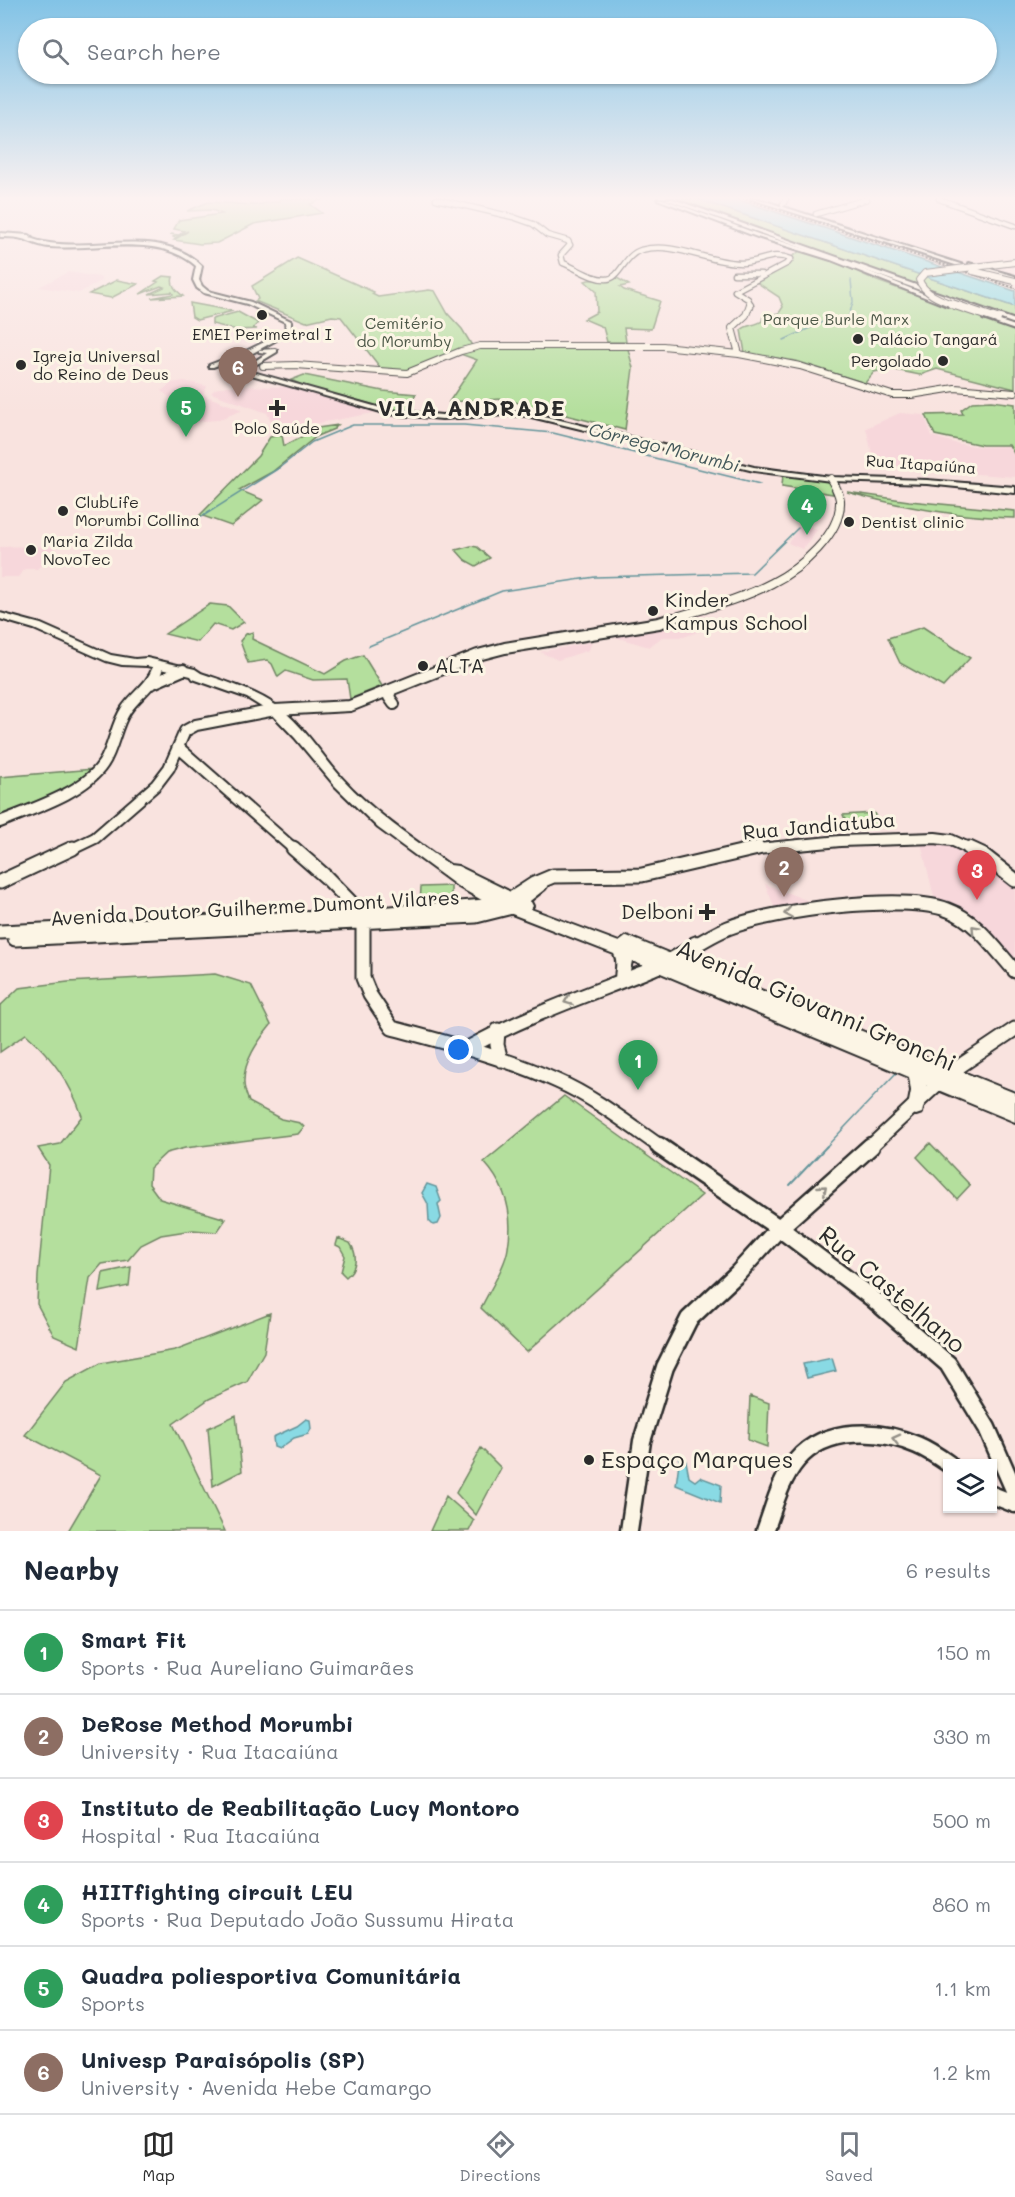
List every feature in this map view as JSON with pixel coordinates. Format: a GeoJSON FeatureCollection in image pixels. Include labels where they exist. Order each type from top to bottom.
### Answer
{"type":"FeatureCollection","features":[{"type":"Feature","properties":{"kind":"highway"},"geometry":{"type":"LineString","coordinates":[[860,270],[867,274]]}},
{"type":"Feature","properties":{"kind":"highway"},"geometry":{"type":"LineString","coordinates":[[868,270],[1015,325]]}},
{"type":"Feature","properties":{"kind":"highway"},"geometry":{"type":"LineString","coordinates":[[939,270],[921,276],[918,284],[924,291],[1015,325]]}},
{"type":"Feature","properties":{"kind":"highway"},"geometry":{"type":"LineString","coordinates":[[956,270],[976,271],[1015,280]]}},
{"type":"Feature","properties":{"kind":"highway"},"geometry":{"type":"LineString","coordinates":[[984,270],[1015,280]]}},
{"type":"Feature","properties":{"kind":"highway"},"geometry":{"type":"LineString","coordinates":[[987,270],[1015,280]]}},
{"type":"Feature","properties":{"kind":"main road"},"geometry":{"type":"LineString","coordinates":[[198,270],[196,280],[202,290],[218,297],[249,303],[288,321],[289,331],[283,337],[255,351]]}},
{"type":"Feature","properties":{"kind":"main road"},"geometry":{"type":"LineString","coordinates":[[202,270],[200,279],[208,290],[249,300],[281,313],[292,320],[294,327],[290,335],[255,351],[211,366]]}},
{"type":"Feature","properties":{"kind":"main road"},"geometry":{"type":"LineString","coordinates":[[859,270],[1015,325]]}},
{"type":"Feature","properties":{"kind":"main road"},"geometry":{"type":"LineString","coordinates":[[255,351],[275,351],[255,363]]}},
{"type":"Feature","properties":{"kind":"main road","name":"Rua Itapaiúna"},"geometry":{"type":"LineString","coordinates":[[255,351],[244,361],[244,366],[251,371],[391,409],[452,415],[496,410],[532,412],[747,464],[828,476],[850,475],[1015,490]]}},
{"type":"Feature","properties":{"kind":"main road","name":"Rua Itapaiúna"},"geometry":{"type":"LineString","coordinates":[[828,476],[838,484],[900,479],[1015,486]]}},
{"type":"Feature","properties":{"kind":"main road","name":"Avenida Giovanni Gronchi"},"geometry":{"type":"LineString","coordinates":[[0,615],[44,630],[96,654],[140,663],[157,671],[197,676],[251,695],[274,710],[299,735],[327,770],[383,824],[462,882],[619,949],[666,962]]}},
{"type":"Feature","properties":{"kind":"main road","name":"Avenida Giovanni Gronchi"},"geometry":{"type":"LineString","coordinates":[[140,663],[147,662],[175,672]]}},
{"type":"Feature","properties":{"kind":"main road","name":"Avenida Giovanni Gronchi"},"geometry":{"type":"LineString","coordinates":[[511,903],[666,962],[701,979],[914,1066],[1015,1114]]}},
{"type":"Feature","properties":{"kind":"main road"},"geometry":{"type":"LineString","coordinates":[[696,943],[695,952],[701,979]]}},
{"type":"Feature","properties":{"kind":"main road"},"geometry":{"type":"LineString","coordinates":[[619,949],[625,960],[622,980]]}},
{"type":"Feature","properties":{"kind":"main road"},"geometry":{"type":"LineString","coordinates":[[914,1066],[919,1091],[916,1107]]}},
{"type":"Feature","properties":{"kind":"main road","name":"Avenida Giovanni Gronchi"},"geometry":{"type":"LineString","coordinates":[[943,1079],[1015,1101]]}},
{"type":"Feature","properties":{"kind":"street"},"geometry":{"type":"LineString","coordinates":[[583,270],[595,278],[610,279],[618,270]]}},
{"type":"Feature","properties":{"kind":"street"},"geometry":{"type":"LineString","coordinates":[[739,354],[732,328],[748,313],[750,304],[748,299],[735,290],[774,270]]}},
{"type":"Feature","properties":{"kind":"street"},"geometry":{"type":"LineString","coordinates":[[734,274],[767,274]]}},
{"type":"Feature","properties":{"kind":"street"},"geometry":{"type":"LineString","coordinates":[[264,364],[407,373],[476,347],[655,346],[739,354],[808,368],[869,389],[892,394],[910,395],[955,388],[1015,393]]}},
{"type":"Feature","properties":{"kind":"street"},"geometry":{"type":"LineString","coordinates":[[0,882],[95,838],[156,785],[166,773],[182,737],[190,727],[274,710],[350,706],[478,655],[505,648],[659,622],[740,596],[772,583],[798,566],[815,550],[834,526],[840,501],[838,484]]}},
{"type":"Feature","properties":{"kind":"street"},"geometry":{"type":"LineString","coordinates":[[0,822],[88,780],[105,760],[125,711],[157,671]]}},
{"type":"Feature","properties":{"kind":"street"},"geometry":{"type":"LineString","coordinates":[[148,685],[175,672]]}},
{"type":"Feature","properties":{"kind":"street"},"geometry":{"type":"LineString","coordinates":[[391,690],[389,697],[394,704]]}},
{"type":"Feature","properties":{"kind":"street"},"geometry":{"type":"LineString","coordinates":[[178,747],[326,877],[364,919]]}},
{"type":"Feature","properties":{"kind":"street","name":"Rua Jandiatuba"},"geometry":{"type":"LineString","coordinates":[[511,903],[545,880],[563,874],[642,875],[750,849],[840,841],[935,838],[951,840],[982,854],[1015,880]]}},
{"type":"Feature","properties":{"kind":"street","name":"Avenida Doutor Guilherme Dumont Vilares"},"geometry":{"type":"LineString","coordinates":[[0,932],[476,916],[511,903]]}},
{"type":"Feature","properties":{"kind":"street"},"geometry":{"type":"LineString","coordinates":[[468,1048],[498,1030],[666,962],[696,943],[752,919],[795,911],[885,904],[931,905],[949,910],[968,921],[1015,971]]}},
{"type":"Feature","properties":{"kind":"street","name":"Avenida Doutor Guilherme Dumont Vilares"},"geometry":{"type":"LineString","coordinates":[[0,939],[364,919]]}},
{"type":"Feature","properties":{"kind":"street","name":"Rua Castelhano"},"geometry":{"type":"LineString","coordinates":[[364,919],[363,978],[370,995],[392,1028],[468,1048],[558,1081],[597,1103],[779,1228],[871,1297],[948,1364],[968,1392],[987,1428],[1015,1492]]}},
{"type":"Feature","properties":{"kind":"street"},"geometry":{"type":"LineString","coordinates":[[629,1531],[642,1441],[665,1367],[689,1319],[738,1273],[779,1228],[916,1107],[943,1079],[1015,1029]]}},
{"type":"Feature","properties":{"kind":"street"},"geometry":{"type":"LineString","coordinates":[[498,1030],[497,1045],[501,1060]]}},
{"type":"Feature","properties":{"kind":"street"},"geometry":{"type":"LineString","coordinates":[[765,1531],[786,1475],[799,1457],[819,1440],[843,1434],[870,1432],[914,1443],[943,1460]]}},
{"type":"Feature","properties":{"kind":"street"},"geometry":{"type":"LineString","coordinates":[[997,1497],[1015,1504]]}},
{"type":"Feature","properties":{"kind":"shaded area"},"geometry":{"type":"Polygon","coordinates":[[[68,272],[99,277],[103,280],[79,293],[39,287],[68,272]]]}},
{"type":"Feature","properties":{"kind":"shaded area"},"geometry":{"type":"Polygon","coordinates":[[[184,381],[207,386],[203,395],[241,411],[217,420],[181,423],[185,413],[182,406],[161,391],[172,383],[184,381]]]}},
{"type":"Feature","properties":{"kind":"shaded area"},"geometry":{"type":"Polygon","coordinates":[[[227,386],[288,387],[379,412],[271,432],[271,421],[267,413],[211,393],[215,389],[227,386]]]}},
{"type":"Feature","properties":{"kind":"shaded area"},"geometry":{"type":"Polygon","coordinates":[[[900,413],[924,415],[932,436],[954,443],[982,447],[1008,446],[1015,456],[1015,477],[875,466],[866,428],[900,413]]]}},
{"type":"Feature","properties":{"kind":"shaded area"},"geometry":{"type":"Polygon","coordinates":[[[801,525],[818,529],[802,549],[788,543],[801,525]]]}},
{"type":"Feature","properties":{"kind":"shaded area"},"geometry":{"type":"Polygon","coordinates":[[[0,547],[54,547],[47,560],[37,569],[25,569],[18,577],[0,577],[0,547]]]}},
{"type":"Feature","properties":{"kind":"shaded area"},"geometry":{"type":"Polygon","coordinates":[[[699,611],[713,626],[684,637],[662,637],[649,647],[605,634],[699,611]]]}},
{"type":"Feature","properties":{"kind":"shaded area"},"geometry":{"type":"Polygon","coordinates":[[[592,642],[589,650],[558,660],[540,652],[592,642]]]}},
{"type":"Feature","properties":{"kind":"shaded area"},"geometry":{"type":"Polygon","coordinates":[[[936,840],[960,846],[1015,885],[1015,967],[945,904],[934,897],[921,843],[936,840]]]}},
{"type":"Feature","properties":{"kind":"shaded area"},"geometry":{"type":"Polygon","coordinates":[[[765,884],[806,900],[807,904],[775,908],[765,884]]]}},
{"type":"Feature","properties":{"kind":"green space","name":"Cemitério do Morumby"},"geometry":{"type":"Polygon","coordinates":[[[277,270],[325,270],[374,292],[372,294],[378,297],[435,291],[448,314],[462,329],[474,349],[628,349],[633,368],[625,430],[503,399],[449,402],[477,360],[458,353],[415,370],[383,371],[341,317],[332,316],[306,322],[255,301],[258,299],[252,286],[277,270]]]}},
{"type":"Feature","properties":{"kind":"green space","name":"Parque Burle Marx"},"geometry":{"type":"Polygon","coordinates":[[[772,270],[855,270],[877,281],[1015,330],[1015,389],[937,369],[920,375],[890,369],[874,372],[865,383],[796,361],[745,353],[741,330],[762,321],[763,316],[779,313],[783,307],[779,297],[756,282],[772,270]]]}},
{"type":"Feature","properties":{"kind":"green space"},"geometry":{"type":"Polygon","coordinates":[[[875,270],[908,270],[1015,307],[1015,320],[875,270]]]}},
{"type":"Feature","properties":{"kind":"green space"},"geometry":{"type":"Polygon","coordinates":[[[163,276],[173,277],[173,286],[183,296],[151,298],[173,294],[172,292],[149,294],[164,287],[161,286],[140,294],[158,282],[155,281],[163,276]]]}},
{"type":"Feature","properties":{"kind":"green space"},"geometry":{"type":"Polygon","coordinates":[[[617,278],[629,285],[620,287],[624,290],[660,301],[651,329],[624,328],[626,342],[607,342],[603,327],[584,319],[597,312],[596,291],[585,281],[617,278]]]}},
{"type":"Feature","properties":{"kind":"green space"},"geometry":{"type":"Polygon","coordinates":[[[117,280],[138,284],[111,298],[89,294],[117,280]]]}},
{"type":"Feature","properties":{"kind":"green space"},"geometry":{"type":"Polygon","coordinates":[[[190,303],[233,311],[197,320],[192,317],[190,303]]]}},
{"type":"Feature","properties":{"kind":"green space"},"geometry":{"type":"Polygon","coordinates":[[[238,312],[258,323],[253,328],[257,329],[237,330],[212,324],[212,319],[238,312]]]}},
{"type":"Feature","properties":{"kind":"green space"},"geometry":{"type":"Polygon","coordinates":[[[304,375],[383,391],[416,394],[411,401],[414,410],[406,411],[413,412],[393,410],[304,386],[291,380],[304,375]]]}},
{"type":"Feature","properties":{"kind":"green space"},"geometry":{"type":"Polygon","coordinates":[[[991,401],[1015,404],[1015,455],[1009,445],[982,445],[935,435],[926,415],[963,414],[961,410],[972,402],[991,401]]]}},
{"type":"Feature","properties":{"kind":"green space"},"geometry":{"type":"Polygon","coordinates":[[[499,412],[519,412],[540,416],[499,412]]]}},
{"type":"Feature","properties":{"kind":"green space"},"geometry":{"type":"Polygon","coordinates":[[[540,416],[544,416],[650,442],[540,416]]]}},
{"type":"Feature","properties":{"kind":"green space"},"geometry":{"type":"Polygon","coordinates":[[[338,425],[317,436],[272,472],[239,490],[263,500],[231,526],[200,515],[258,456],[270,437],[282,435],[284,446],[309,433],[311,429],[338,425]]]}},
{"type":"Feature","properties":{"kind":"green space"},"geometry":{"type":"Polygon","coordinates":[[[650,442],[730,462],[771,470],[736,464],[650,442]]]}},
{"type":"Feature","properties":{"kind":"green space"},"geometry":{"type":"Polygon","coordinates":[[[783,474],[830,482],[833,494],[782,486],[783,474]]]}},
{"type":"Feature","properties":{"kind":"green space"},"geometry":{"type":"Polygon","coordinates":[[[847,492],[909,501],[1015,511],[1015,518],[973,516],[930,510],[847,492]]]}},
{"type":"Feature","properties":{"kind":"green space"},"geometry":{"type":"Polygon","coordinates":[[[471,546],[477,547],[490,558],[476,566],[465,560],[456,550],[471,546]]]}},
{"type":"Feature","properties":{"kind":"green space"},"geometry":{"type":"Polygon","coordinates":[[[210,604],[228,606],[244,622],[231,630],[213,624],[198,642],[165,634],[210,604]]]}},
{"type":"Feature","properties":{"kind":"green space"},"geometry":{"type":"Polygon","coordinates":[[[923,627],[970,658],[943,687],[900,663],[888,638],[923,627]]]}},
{"type":"Feature","properties":{"kind":"green space"},"geometry":{"type":"Polygon","coordinates":[[[253,632],[252,639],[325,674],[346,661],[363,655],[382,686],[350,699],[347,679],[313,680],[286,671],[278,677],[272,664],[267,660],[248,663],[240,641],[246,634],[253,632]]]}},
{"type":"Feature","properties":{"kind":"green space"},"geometry":{"type":"Polygon","coordinates":[[[94,769],[69,788],[0,820],[0,777],[94,769]]]}},
{"type":"Feature","properties":{"kind":"green space"},"geometry":{"type":"Polygon","coordinates":[[[874,813],[880,826],[849,828],[843,815],[874,813]]]}},
{"type":"Feature","properties":{"kind":"green space"},"geometry":{"type":"Polygon","coordinates":[[[451,886],[451,902],[420,904],[421,887],[451,886]]]}},
{"type":"Feature","properties":{"kind":"green space"},"geometry":{"type":"Polygon","coordinates":[[[215,974],[251,985],[271,1025],[256,1045],[246,1067],[244,1085],[249,1102],[281,1119],[300,1123],[304,1127],[298,1134],[185,1148],[166,1153],[150,1168],[149,1184],[160,1199],[226,1219],[217,1232],[193,1230],[161,1235],[141,1245],[128,1260],[102,1264],[90,1278],[79,1347],[54,1336],[37,1304],[49,1165],[38,1148],[60,1144],[82,1116],[60,1071],[26,1034],[0,1052],[0,1006],[19,988],[68,982],[215,974]]]}},
{"type":"Feature","properties":{"kind":"green space"},"geometry":{"type":"Polygon","coordinates":[[[564,1096],[702,1195],[527,1352],[481,1308],[501,1270],[507,1255],[510,1236],[509,1212],[503,1191],[484,1162],[564,1096]]]}},
{"type":"Feature","properties":{"kind":"green space"},"geometry":{"type":"Polygon","coordinates":[[[930,1143],[970,1185],[957,1199],[917,1157],[930,1143]]]}},
{"type":"Feature","properties":{"kind":"green space"},"geometry":{"type":"Polygon","coordinates":[[[338,1238],[350,1243],[354,1252],[354,1265],[346,1277],[341,1272],[345,1256],[340,1247],[336,1245],[338,1238]]]}},
{"type":"Feature","properties":{"kind":"green space"},"geometry":{"type":"Polygon","coordinates":[[[131,1267],[129,1286],[100,1292],[103,1273],[131,1267]]]}},
{"type":"Feature","properties":{"kind":"green space"},"geometry":{"type":"Polygon","coordinates":[[[270,1313],[264,1352],[247,1382],[209,1399],[173,1424],[225,1531],[68,1531],[101,1475],[25,1435],[66,1382],[101,1363],[175,1350],[270,1313]]]}},
{"type":"Feature","properties":{"kind":"green space"},"geometry":{"type":"Polygon","coordinates":[[[750,1396],[769,1403],[767,1447],[748,1440],[750,1396]]]}},
{"type":"Feature","properties":{"kind":"green space"},"geometry":{"type":"Polygon","coordinates":[[[236,1415],[242,1471],[213,1486],[208,1428],[236,1415]]]}},
{"type":"Feature","properties":{"kind":"green space"},"geometry":{"type":"Polygon","coordinates":[[[481,1448],[501,1468],[476,1515],[456,1493],[481,1448]]]}},
{"type":"Feature","properties":{"kind":"green space"},"geometry":{"type":"Polygon","coordinates":[[[446,1496],[474,1521],[469,1531],[430,1531],[446,1496]]]}},
{"type":"Feature","properties":{"kind":"water"},"geometry":{"type":"Polygon","coordinates":[[[907,270],[953,270],[1015,291],[1015,307],[907,270]]]}},
{"type":"Feature","properties":{"kind":"water"},"geometry":{"type":"Polygon","coordinates":[[[427,1184],[436,1187],[441,1201],[438,1204],[441,1218],[438,1224],[433,1225],[429,1221],[428,1204],[422,1193],[427,1184]]]}},
{"type":"Feature","properties":{"kind":"water"},"geometry":{"type":"Polygon","coordinates":[[[832,1358],[836,1371],[807,1378],[803,1364],[832,1358]]]}},
{"type":"Feature","properties":{"kind":"water"},"geometry":{"type":"Polygon","coordinates":[[[306,1419],[310,1420],[311,1429],[308,1434],[294,1438],[279,1449],[274,1447],[273,1437],[297,1426],[306,1419]]]}},
{"type":"Feature","properties":{"kind":"water"},"geometry":{"type":"Polygon","coordinates":[[[680,1455],[686,1461],[689,1477],[695,1481],[700,1477],[721,1485],[720,1503],[676,1485],[680,1455]]]}},
{"type":"Feature","properties":{"kind":"waterway"},"geometry":{"type":"LineString","coordinates":[[851,280],[853,301]]}},
{"type":"Feature","properties":{"kind":"waterway"},"geometry":{"type":"LineString","coordinates":[[843,320],[848,319],[853,302]]}},
{"type":"Feature","properties":{"kind":"waterway"},"geometry":{"type":"LineString","coordinates":[[784,340],[827,320]]}},
{"type":"Feature","properties":{"kind":"waterway","name":"Córrego Morumbi"},"geometry":{"type":"LineString","coordinates":[[195,521],[279,468],[312,442],[353,425],[464,425],[553,433],[760,484]]}},
{"type":"Feature","properties":{"kind":"waterway"},"geometry":{"type":"LineString","coordinates":[[369,646],[502,591],[595,577],[752,573],[798,528]]}},
{"type":"Feature","properties":{"kind":"waterway"},"geometry":{"type":"LineString","coordinates":[[826,1147],[897,1072]]}},
{"type":"Feature","properties":{"kind":"waterway"},"geometry":{"type":"LineString","coordinates":[[1005,1089],[1015,1091]]}},
{"type":"Feature","properties":{"kind":"waterway"},"geometry":{"type":"LineString","coordinates":[[790,1185],[827,1146]]}},
{"type":"Feature","properties":{"kind":"railway"},"geometry":{"type":"LineString","coordinates":[[962,270],[1015,288]]}},
{"type":"Feature","properties":{"kind":"place","name":"EMEI Perimetral I"},"geometry":{"type":"Point","coordinates":[262,315]}},
{"type":"Feature","properties":{"kind":"place","name":"Palácio Tangará"},"geometry":{"type":"Point","coordinates":[858,339]}},
{"type":"Feature","properties":{"kind":"place","name":"Pergolado"},"geometry":{"type":"Point","coordinates":[943,361]}},
{"type":"Feature","properties":{"kind":"place","name":"Igreja Universal do Reino de Deus"},"geometry":{"type":"Point","coordinates":[21,365]}},
{"type":"Feature","properties":{"kind":"place","name":"Univesp Paraisópolis (SP)"},"geometry":{"type":"Point","coordinates":[238,397]}},
{"type":"Feature","properties":{"kind":"place","name":"Polo Saúde"},"geometry":{"type":"Point","coordinates":[277,408]}},
{"type":"Feature","properties":{"kind":"place","name":"Quadra poliesportiva Comunitária"},"geometry":{"type":"Point","coordinates":[186,437]}},
{"type":"Feature","properties":{"kind":"place","name":"ClubLife Morumbi Collina"},"geometry":{"type":"Point","coordinates":[63,511]}},
{"type":"Feature","properties":{"kind":"place","name":"Dentist clinic"},"geometry":{"type":"Point","coordinates":[849,522]}},
{"type":"Feature","properties":{"kind":"place","name":"HIITfighting circuit LEU"},"geometry":{"type":"Point","coordinates":[807,535]}},
{"type":"Feature","properties":{"kind":"place","name":"Maria Zilda NovoTec"},"geometry":{"type":"Point","coordinates":[31,550]}},
{"type":"Feature","properties":{"kind":"place","name":"Kinder Kampus School"},"geometry":{"type":"Point","coordinates":[653,611]}},
{"type":"Feature","properties":{"kind":"place","name":"ALTA"},"geometry":{"type":"Point","coordinates":[423,666]}},
{"type":"Feature","properties":{"kind":"place","name":"DeRose Method Morumbi"},"geometry":{"type":"Point","coordinates":[784,897]}},
{"type":"Feature","properties":{"kind":"place","name":"Instituto de Reabilitação Lucy Montoro"},"geometry":{"type":"Point","coordinates":[977,900]}},
{"type":"Feature","properties":{"kind":"place","name":"Delboni"},"geometry":{"type":"Point","coordinates":[707,912]}},
{"type":"Feature","properties":{"kind":"place","name":"Smart Fit"},"geometry":{"type":"Point","coordinates":[638,1090]}},
{"type":"Feature","properties":{"kind":"place","name":"Espaço Marques"},"geometry":{"type":"Point","coordinates":[589,1460]}},
{"type":"Feature","properties":{"kind":"district","name":"VILA ANDRADE"},"geometry":{"type":"Point","coordinates":[472,408]}}]}
